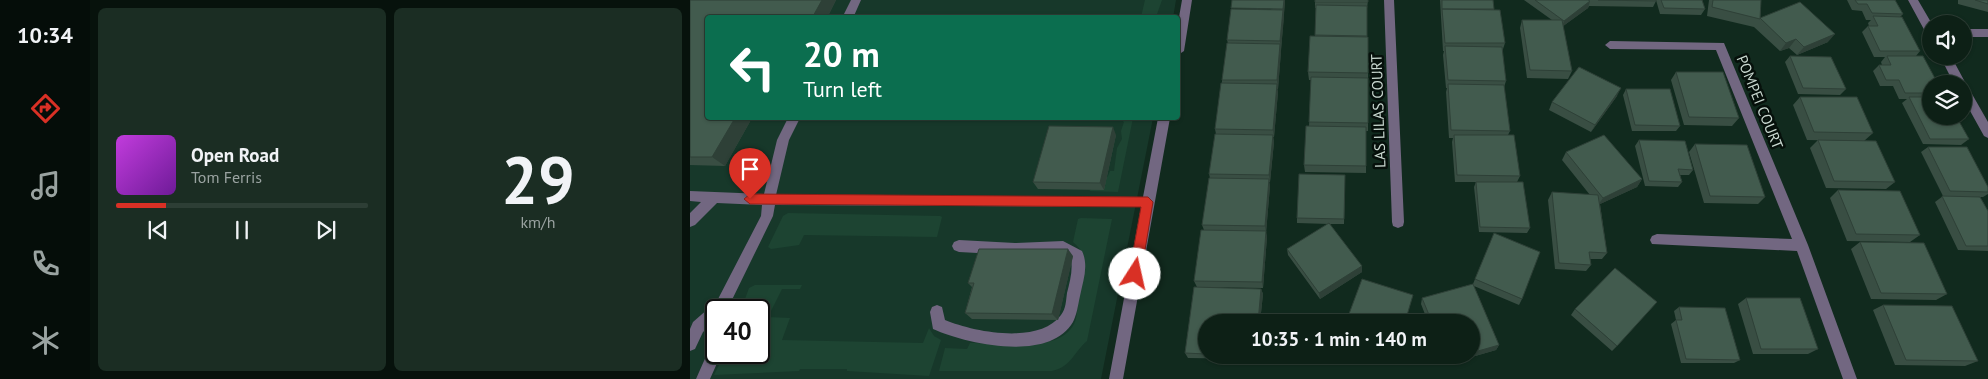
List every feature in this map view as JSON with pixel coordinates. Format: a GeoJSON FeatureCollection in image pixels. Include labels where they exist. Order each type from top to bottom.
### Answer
{"type":"FeatureCollection","features":[{"type":"Feature","properties":{"kind":"street"},"geometry":{"type":"LineString","coordinates":[[848,15],[856,0]]}},
{"type":"Feature","properties":{"kind":"street"},"geometry":{"type":"LineString","coordinates":[[1180,41],[1188,0]]}},
{"type":"Feature","properties":{"kind":"street","name":"LAS LILAS COURT"},"geometry":{"type":"LineString","coordinates":[[1390,0],[1398,222]]}},
{"type":"Feature","properties":{"kind":"street"},"geometry":{"type":"LineString","coordinates":[[1913,0],[1922,16]]}},
{"type":"Feature","properties":{"kind":"street"},"geometry":{"type":"LineString","coordinates":[[1972,33],[1988,33]]}},
{"type":"Feature","properties":{"kind":"street","name":"POMPEI COURT"},"geometry":{"type":"LineString","coordinates":[[1610,45],[1720,46],[1801,244],[1850,379]]}},
{"type":"Feature","properties":{"kind":"street"},"geometry":{"type":"LineString","coordinates":[[1972,105],[1988,134]]}},
{"type":"Feature","properties":{"kind":"street"},"geometry":{"type":"LineString","coordinates":[[725,299],[767,216],[768,200],[783,140],[793,120]]}},
{"type":"Feature","properties":{"kind":"street"},"geometry":{"type":"LineString","coordinates":[[1116,379],[1164,120]]}},
{"type":"Feature","properties":{"kind":"street"},"geometry":{"type":"LineString","coordinates":[[690,196],[768,200],[1148,202]]}},
{"type":"Feature","properties":{"kind":"street"},"geometry":{"type":"LineString","coordinates":[[690,221],[714,197]]}},
{"type":"Feature","properties":{"kind":"street"},"geometry":{"type":"LineString","coordinates":[[1657,240],[1801,244]]}},
{"type":"Feature","properties":{"kind":"street"},"geometry":{"type":"LineString","coordinates":[[937,312],[938,324],[953,333],[984,338],[1037,338],[1051,334],[1068,318],[1080,265],[1077,255],[1063,247],[1015,249],[959,246]]}},
{"type":"Feature","properties":{"kind":"street"},"geometry":{"type":"LineString","coordinates":[[690,344],[698,327],[705,321]]}},
{"type":"Feature","properties":{"kind":"street"},"geometry":{"type":"LineString","coordinates":[[703,379],[710,364]]}},
{"type":"Feature","properties":{"kind":"shaded area"},"geometry":{"type":"Polygon","coordinates":[[[690,0],[1176,0],[1174,15],[705,15],[705,120],[1153,120],[1101,379],[690,379],[690,0]]]}},
{"type":"Feature","properties":{"kind":"shaded area"},"geometry":{"type":"Polygon","coordinates":[[[1145,0],[1162,0],[1157,15],[1141,15],[1145,0]]]}},
{"type":"Feature","properties":{"kind":"shaded area"},"geometry":{"type":"Polygon","coordinates":[[[1122,120],[1133,120],[1118,192],[1089,191],[1108,176],[1110,171],[1114,171],[1117,148],[1122,139],[1121,131],[1124,122],[1122,120]]]}},
{"type":"Feature","properties":{"kind":"shaded area"},"geometry":{"type":"Polygon","coordinates":[[[788,213],[942,217],[937,237],[804,235],[799,245],[771,249],[768,247],[783,216],[788,213]]]}},
{"type":"Feature","properties":{"kind":"shaded area"},"geometry":{"type":"Polygon","coordinates":[[[1078,219],[1112,219],[1087,341],[1072,359],[1064,366],[1052,371],[939,371],[945,348],[967,349],[970,343],[1027,345],[1055,340],[1066,333],[1076,320],[1084,261],[1081,252],[1073,242],[1078,219]]]}},
{"type":"Feature","properties":{"kind":"shaded area"},"geometry":{"type":"Polygon","coordinates":[[[755,285],[802,285],[800,289],[782,289],[770,313],[770,299],[745,299],[749,288],[755,285]]]}},
{"type":"Feature","properties":{"kind":"shaded area"},"geometry":{"type":"Polygon","coordinates":[[[770,317],[790,318],[782,340],[923,343],[929,328],[934,336],[941,340],[929,376],[847,371],[847,369],[800,369],[799,371],[714,375],[720,364],[770,364],[770,317]]]}},
{"type":"Feature","properties":{"kind":"building"},"geometry":{"type":"Polygon","coordinates":[[[690,0],[822,0],[814,15],[705,15],[705,120],[734,120],[712,157],[690,157],[690,0]]]}},
{"type":"Feature","properties":{"kind":"building"},"geometry":{"type":"Polygon","coordinates":[[[1232,0],[1284,0],[1283,9],[1231,8],[1232,0]]]}},
{"type":"Feature","properties":{"kind":"building"},"geometry":{"type":"Polygon","coordinates":[[[1315,0],[1368,0],[1368,2],[1315,2],[1315,0]]]}},
{"type":"Feature","properties":{"kind":"building"},"geometry":{"type":"Polygon","coordinates":[[[1442,0],[1493,0],[1494,9],[1442,9],[1442,0]]]}},
{"type":"Feature","properties":{"kind":"building"},"geometry":{"type":"Polygon","coordinates":[[[1535,0],[1588,0],[1590,1],[1564,21],[1535,0]]]}},
{"type":"Feature","properties":{"kind":"building"},"geometry":{"type":"Polygon","coordinates":[[[1598,0],[1656,0],[1656,1],[1598,0]]]}},
{"type":"Feature","properties":{"kind":"building"},"geometry":{"type":"Polygon","coordinates":[[[1661,0],[1702,0],[1705,9],[1664,8],[1661,0]]]}},
{"type":"Feature","properties":{"kind":"building"},"geometry":{"type":"Polygon","coordinates":[[[1713,0],[1761,0],[1760,19],[1712,7],[1713,0]]]}},
{"type":"Feature","properties":{"kind":"building"},"geometry":{"type":"Polygon","coordinates":[[[1855,0],[1895,0],[1903,14],[1872,13],[1867,4],[1858,4],[1855,0]]]}},
{"type":"Feature","properties":{"kind":"building"},"geometry":{"type":"Polygon","coordinates":[[[1975,0],[1988,0],[1988,4],[1975,0]]]}},
{"type":"Feature","properties":{"kind":"building"},"geometry":{"type":"Polygon","coordinates":[[[1800,2],[1835,34],[1804,47],[1796,39],[1786,43],[1760,18],[1800,2]]]}},
{"type":"Feature","properties":{"kind":"building"},"geometry":{"type":"Polygon","coordinates":[[[1316,5],[1367,6],[1367,36],[1315,35],[1316,5]]]}},
{"type":"Feature","properties":{"kind":"building"},"geometry":{"type":"Polygon","coordinates":[[[1231,9],[1283,10],[1280,41],[1227,40],[1231,9]]]}},
{"type":"Feature","properties":{"kind":"building"},"geometry":{"type":"Polygon","coordinates":[[[1442,9],[1500,10],[1505,43],[1445,43],[1442,9]]]}},
{"type":"Feature","properties":{"kind":"building"},"geometry":{"type":"Polygon","coordinates":[[[1873,16],[1902,17],[1920,51],[1880,51],[1868,26],[1878,26],[1873,16]]]}},
{"type":"Feature","properties":{"kind":"building"},"geometry":{"type":"Polygon","coordinates":[[[1522,20],[1562,20],[1572,71],[1530,70],[1522,20]]]}},
{"type":"Feature","properties":{"kind":"building"},"geometry":{"type":"Polygon","coordinates":[[[1310,36],[1368,37],[1368,73],[1308,72],[1310,36]]]}},
{"type":"Feature","properties":{"kind":"building"},"geometry":{"type":"Polygon","coordinates":[[[1227,43],[1280,44],[1277,80],[1222,80],[1227,43]]]}},
{"type":"Feature","properties":{"kind":"building"},"geometry":{"type":"Polygon","coordinates":[[[1445,46],[1502,47],[1506,81],[1448,80],[1445,46]]]}},
{"type":"Feature","properties":{"kind":"building"},"geometry":{"type":"Polygon","coordinates":[[[1790,56],[1831,57],[1846,89],[1803,88],[1790,56]]]}},
{"type":"Feature","properties":{"kind":"building"},"geometry":{"type":"Polygon","coordinates":[[[1887,56],[1922,56],[1922,65],[1928,65],[1933,75],[1922,75],[1922,93],[1905,93],[1899,80],[1886,80],[1879,65],[1891,65],[1887,56]]]}},
{"type":"Feature","properties":{"kind":"building"},"geometry":{"type":"Polygon","coordinates":[[[1579,67],[1621,88],[1595,125],[1552,102],[1579,67]]]}},
{"type":"Feature","properties":{"kind":"building"},"geometry":{"type":"Polygon","coordinates":[[[1676,72],[1723,72],[1739,118],[1689,117],[1676,72]]]}},
{"type":"Feature","properties":{"kind":"building"},"geometry":{"type":"Polygon","coordinates":[[[1311,77],[1368,78],[1368,123],[1309,122],[1311,77]]]}},
{"type":"Feature","properties":{"kind":"building"},"geometry":{"type":"Polygon","coordinates":[[[1221,83],[1277,84],[1273,130],[1215,129],[1221,83]]]}},
{"type":"Feature","properties":{"kind":"building"},"geometry":{"type":"Polygon","coordinates":[[[1448,84],[1504,85],[1510,131],[1451,130],[1448,84]]]}},
{"type":"Feature","properties":{"kind":"building"},"geometry":{"type":"Polygon","coordinates":[[[1626,89],[1670,89],[1680,126],[1635,125],[1626,89]]]}},
{"type":"Feature","properties":{"kind":"building"},"geometry":{"type":"Polygon","coordinates":[[[1800,97],[1857,97],[1873,133],[1814,132],[1800,97]]]}},
{"type":"Feature","properties":{"kind":"building"},"geometry":{"type":"Polygon","coordinates":[[[1909,97],[1922,97],[1922,123],[1909,97]]]}},
{"type":"Feature","properties":{"kind":"building"},"geometry":{"type":"Polygon","coordinates":[[[1923,125],[1961,125],[1969,139],[1930,139],[1923,125]]]}},
{"type":"Feature","properties":{"kind":"building"},"geometry":{"type":"Polygon","coordinates":[[[1049,126],[1113,127],[1100,183],[1033,182],[1049,126]]]}},
{"type":"Feature","properties":{"kind":"building"},"geometry":{"type":"Polygon","coordinates":[[[1306,126],[1366,127],[1366,166],[1304,165],[1306,126]]]}},
{"type":"Feature","properties":{"kind":"building"},"geometry":{"type":"Polygon","coordinates":[[[1215,134],[1273,135],[1269,175],[1209,174],[1215,134]]]}},
{"type":"Feature","properties":{"kind":"building"},"geometry":{"type":"Polygon","coordinates":[[[1454,135],[1514,135],[1520,176],[1457,175],[1454,135]]]}},
{"type":"Feature","properties":{"kind":"building"},"geometry":{"type":"Polygon","coordinates":[[[1604,135],[1642,179],[1603,198],[1566,152],[1604,135]]]}},
{"type":"Feature","properties":{"kind":"building"},"geometry":{"type":"Polygon","coordinates":[[[1639,140],[1685,141],[1693,170],[1678,169],[1682,182],[1649,181],[1639,140]]]}},
{"type":"Feature","properties":{"kind":"building"},"geometry":{"type":"Polygon","coordinates":[[[1818,140],[1876,141],[1895,182],[1834,181],[1818,140]]]}},
{"type":"Feature","properties":{"kind":"building"},"geometry":{"type":"Polygon","coordinates":[[[1695,144],[1747,145],[1765,197],[1710,196],[1695,144]]]}},
{"type":"Feature","properties":{"kind":"building"},"geometry":{"type":"Polygon","coordinates":[[[1928,147],[1967,147],[1988,187],[1988,192],[1950,191],[1928,147]]]}},
{"type":"Feature","properties":{"kind":"building"},"geometry":{"type":"Polygon","coordinates":[[[1299,174],[1345,175],[1344,219],[1297,218],[1299,174]]]}},
{"type":"Feature","properties":{"kind":"building"},"geometry":{"type":"Polygon","coordinates":[[[1209,178],[1269,179],[1265,226],[1202,225],[1209,178]]]}},
{"type":"Feature","properties":{"kind":"building"},"geometry":{"type":"Polygon","coordinates":[[[1476,182],[1523,182],[1530,228],[1480,227],[1476,182]]]}},
{"type":"Feature","properties":{"kind":"building"},"geometry":{"type":"Polygon","coordinates":[[[1838,190],[1900,191],[1920,235],[1856,234],[1838,190]]]}},
{"type":"Feature","properties":{"kind":"building"},"geometry":{"type":"Polygon","coordinates":[[[1552,192],[1598,195],[1607,253],[1589,252],[1591,265],[1559,263],[1552,192]]]}},
{"type":"Feature","properties":{"kind":"building"},"geometry":{"type":"Polygon","coordinates":[[[1942,196],[1980,197],[1988,211],[1988,246],[1966,246],[1942,196]]]}},
{"type":"Feature","properties":{"kind":"building"},"geometry":{"type":"Polygon","coordinates":[[[1329,223],[1362,266],[1319,293],[1287,249],[1329,223]]]}},
{"type":"Feature","properties":{"kind":"building"},"geometry":{"type":"Polygon","coordinates":[[[1201,230],[1266,231],[1262,282],[1194,281],[1201,230]]]}},
{"type":"Feature","properties":{"kind":"building"},"geometry":{"type":"Polygon","coordinates":[[[1494,233],[1540,252],[1522,299],[1475,279],[1494,233]]]}},
{"type":"Feature","properties":{"kind":"building"},"geometry":{"type":"Polygon","coordinates":[[[1860,242],[1924,243],[1947,294],[1881,293],[1860,242]]]}},
{"type":"Feature","properties":{"kind":"building"},"geometry":{"type":"Polygon","coordinates":[[[979,249],[1068,249],[1052,314],[965,313],[974,283],[968,283],[979,249]]]}},
{"type":"Feature","properties":{"kind":"building"},"geometry":{"type":"Polygon","coordinates":[[[1615,268],[1657,302],[1617,346],[1575,309],[1615,268]]]}},
{"type":"Feature","properties":{"kind":"building"},"geometry":{"type":"Polygon","coordinates":[[[1362,279],[1413,295],[1407,314],[1349,314],[1362,279]]]}},
{"type":"Feature","properties":{"kind":"building"},"geometry":{"type":"Polygon","coordinates":[[[1473,284],[1499,345],[1480,350],[1480,314],[1429,314],[1422,298],[1473,284]]]}},
{"type":"Feature","properties":{"kind":"building"},"geometry":{"type":"Polygon","coordinates":[[[1194,287],[1261,289],[1259,314],[1198,314],[1198,354],[1185,353],[1194,287]]]}},
{"type":"Feature","properties":{"kind":"building"},"geometry":{"type":"Polygon","coordinates":[[[1746,298],[1800,298],[1818,349],[1761,349],[1746,298]]]}},
{"type":"Feature","properties":{"kind":"building"},"geometry":{"type":"Polygon","coordinates":[[[1883,305],[1952,306],[1978,361],[1906,360],[1883,305]]]}},
{"type":"Feature","properties":{"kind":"building"},"geometry":{"type":"Polygon","coordinates":[[[1679,307],[1725,308],[1740,360],[1686,359],[1676,320],[1682,320],[1679,307]]]}},
{"type":"Feature","properties":{"kind":"route"},"geometry":{"type":"LineString","coordinates":[[750,199],[1148,202],[1135,274]]}}]}
